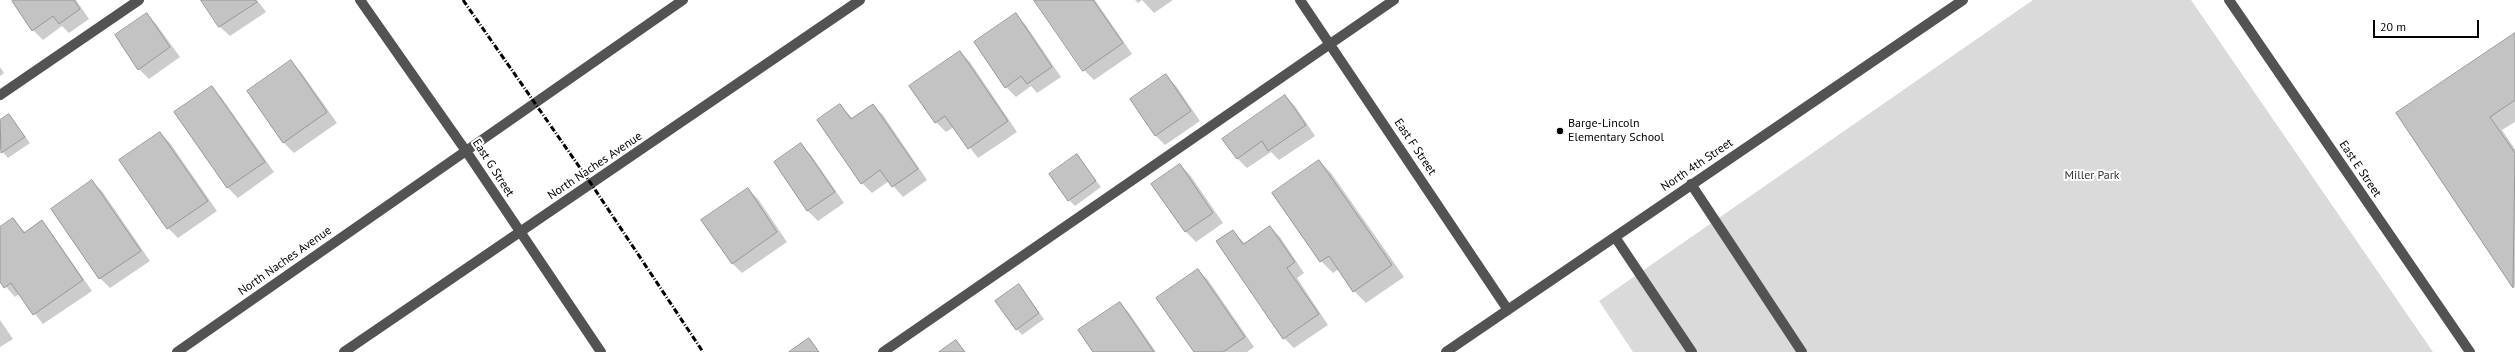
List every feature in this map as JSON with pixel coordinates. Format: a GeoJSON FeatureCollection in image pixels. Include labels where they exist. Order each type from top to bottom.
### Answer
{"type":"FeatureCollection","features":[{"type":"Feature","properties":{"kind":"street"},"geometry":{"type":"LineString","coordinates":[[0,95],[139,0]]}},
{"type":"Feature","properties":{"kind":"street","name":"East G Street"},"geometry":{"type":"LineString","coordinates":[[360,0],[466,151],[519,233],[601,352]]}},
{"type":"Feature","properties":{"kind":"street","name":"North Naches Avenue"},"geometry":{"type":"LineString","coordinates":[[177,352],[683,0]]}},
{"type":"Feature","properties":{"kind":"street","name":"North Naches Avenue"},"geometry":{"type":"LineString","coordinates":[[344,352],[860,0]]}},
{"type":"Feature","properties":{"kind":"street","name":"East F Street"},"geometry":{"type":"LineString","coordinates":[[1300,0],[1508,310]]}},
{"type":"Feature","properties":{"kind":"street"},"geometry":{"type":"LineString","coordinates":[[883,352],[1394,0]]}},
{"type":"Feature","properties":{"kind":"street","name":"North 4th Street"},"geometry":{"type":"LineString","coordinates":[[1446,352],[1963,0]]}},
{"type":"Feature","properties":{"kind":"street","name":"East E Street"},"geometry":{"type":"LineString","coordinates":[[2229,0],[2470,352]]}},
{"type":"Feature","properties":{"kind":"street"},"geometry":{"type":"LineString","coordinates":[[1691,184],[1802,352]]}},
{"type":"Feature","properties":{"kind":"street"},"geometry":{"type":"LineString","coordinates":[[1615,237],[1692,352]]}},
{"type":"Feature","properties":{"kind":"green space","name":"Miller Park"},"geometry":{"type":"Polygon","coordinates":[[[2033,0],[2191,0],[2433,352],[1633,352],[1599,301],[2033,0]]]}},
{"type":"Feature","properties":{"kind":"building"},"geometry":{"type":"Polygon","coordinates":[[[74,0],[80,9],[59,24],[53,16],[32,31],[12,1],[74,0]]]}},
{"type":"Feature","properties":{"kind":"building"},"geometry":{"type":"Polygon","coordinates":[[[201,0],[255,0],[257,2],[219,27],[201,0]]]}},
{"type":"Feature","properties":{"kind":"building"},"geometry":{"type":"Polygon","coordinates":[[[1034,0],[1093,0],[1123,43],[1083,71],[1034,0]]]}},
{"type":"Feature","properties":{"kind":"building"},"geometry":{"type":"Polygon","coordinates":[[[147,13],[170,47],[138,70],[115,35],[147,13]]]}},
{"type":"Feature","properties":{"kind":"building"},"geometry":{"type":"Polygon","coordinates":[[[1016,13],[1052,67],[1027,84],[1021,76],[1005,88],[974,42],[1016,13]]]}},
{"type":"Feature","properties":{"kind":"building"},"geometry":{"type":"Polygon","coordinates":[[[2515,33],[2515,100],[2490,117],[2515,153],[2513,288],[2396,113],[2515,33]]]}},
{"type":"Feature","properties":{"kind":"building"},"geometry":{"type":"Polygon","coordinates":[[[960,51],[1008,121],[968,149],[945,116],[935,123],[909,86],[960,51]]]}},
{"type":"Feature","properties":{"kind":"building"},"geometry":{"type":"Polygon","coordinates":[[[291,60],[327,112],[283,143],[247,91],[291,60]]]}},
{"type":"Feature","properties":{"kind":"building"},"geometry":{"type":"Polygon","coordinates":[[[1166,74],[1191,111],[1155,136],[1130,99],[1166,74]]]}},
{"type":"Feature","properties":{"kind":"building"},"geometry":{"type":"Polygon","coordinates":[[[212,86],[265,162],[227,188],[174,112],[212,86]]]}},
{"type":"Feature","properties":{"kind":"building"},"geometry":{"type":"Polygon","coordinates":[[[1285,95],[1306,125],[1268,151],[1262,141],[1237,159],[1222,139],[1285,95]]]}},
{"type":"Feature","properties":{"kind":"building"},"geometry":{"type":"Polygon","coordinates":[[[840,104],[851,119],[873,104],[918,169],[892,187],[880,170],[861,184],[817,120],[840,104]]]}},
{"type":"Feature","properties":{"kind":"building"},"geometry":{"type":"Polygon","coordinates":[[[9,114],[25,137],[1,153],[0,120],[9,114]]]}},
{"type":"Feature","properties":{"kind":"building"},"geometry":{"type":"Polygon","coordinates":[[[160,132],[208,201],[167,229],[119,160],[160,132]]]}},
{"type":"Feature","properties":{"kind":"building"},"geometry":{"type":"Polygon","coordinates":[[[801,143],[835,192],[807,211],[774,162],[801,143]]]}},
{"type":"Feature","properties":{"kind":"building"},"geometry":{"type":"Polygon","coordinates":[[[1077,154],[1096,181],[1068,201],[1049,174],[1077,154]]]}},
{"type":"Feature","properties":{"kind":"building"},"geometry":{"type":"Polygon","coordinates":[[[1319,160],[1392,265],[1353,292],[1329,256],[1320,262],[1272,193],[1319,160]]]}},
{"type":"Feature","properties":{"kind":"building"},"geometry":{"type":"Polygon","coordinates":[[[1180,164],[1213,213],[1185,232],[1151,184],[1180,164]]]}},
{"type":"Feature","properties":{"kind":"building"},"geometry":{"type":"Polygon","coordinates":[[[92,180],[141,251],[99,279],[51,209],[92,180]]]}},
{"type":"Feature","properties":{"kind":"building"},"geometry":{"type":"Polygon","coordinates":[[[748,188],[777,232],[732,264],[701,220],[748,188]]]}},
{"type":"Feature","properties":{"kind":"building"},"geometry":{"type":"Polygon","coordinates":[[[13,218],[24,233],[42,220],[83,280],[33,315],[11,283],[4,288],[0,282],[0,227],[13,218]]]}},
{"type":"Feature","properties":{"kind":"building"},"geometry":{"type":"Polygon","coordinates":[[[1270,226],[1295,262],[1287,268],[1319,314],[1283,339],[1216,241],[1233,230],[1243,244],[1270,226]]]}},
{"type":"Feature","properties":{"kind":"building"},"geometry":{"type":"Polygon","coordinates":[[[1198,269],[1245,337],[1223,352],[1194,352],[1156,298],[1198,269]]]}},
{"type":"Feature","properties":{"kind":"building"},"geometry":{"type":"Polygon","coordinates":[[[1019,284],[1039,313],[1016,330],[995,301],[1019,284]]]}},
{"type":"Feature","properties":{"kind":"building"},"geometry":{"type":"Polygon","coordinates":[[[1120,302],[1154,352],[1093,352],[1078,330],[1120,302]]]}},
{"type":"Feature","properties":{"kind":"building"},"geometry":{"type":"Polygon","coordinates":[[[809,338],[819,352],[789,352],[809,338]]]}},
{"type":"Feature","properties":{"kind":"building"},"geometry":{"type":"Polygon","coordinates":[[[956,340],[965,352],[939,352],[956,340]]]}},
{"type":"Feature","properties":{"kind":"railway"},"geometry":{"type":"LineString","coordinates":[[463,0],[592,185],[703,352]]}},
{"type":"Feature","properties":{"kind":"place","name":"Barge-Lincoln Elementary School"},"geometry":{"type":"Point","coordinates":[1560,131]}}]}
